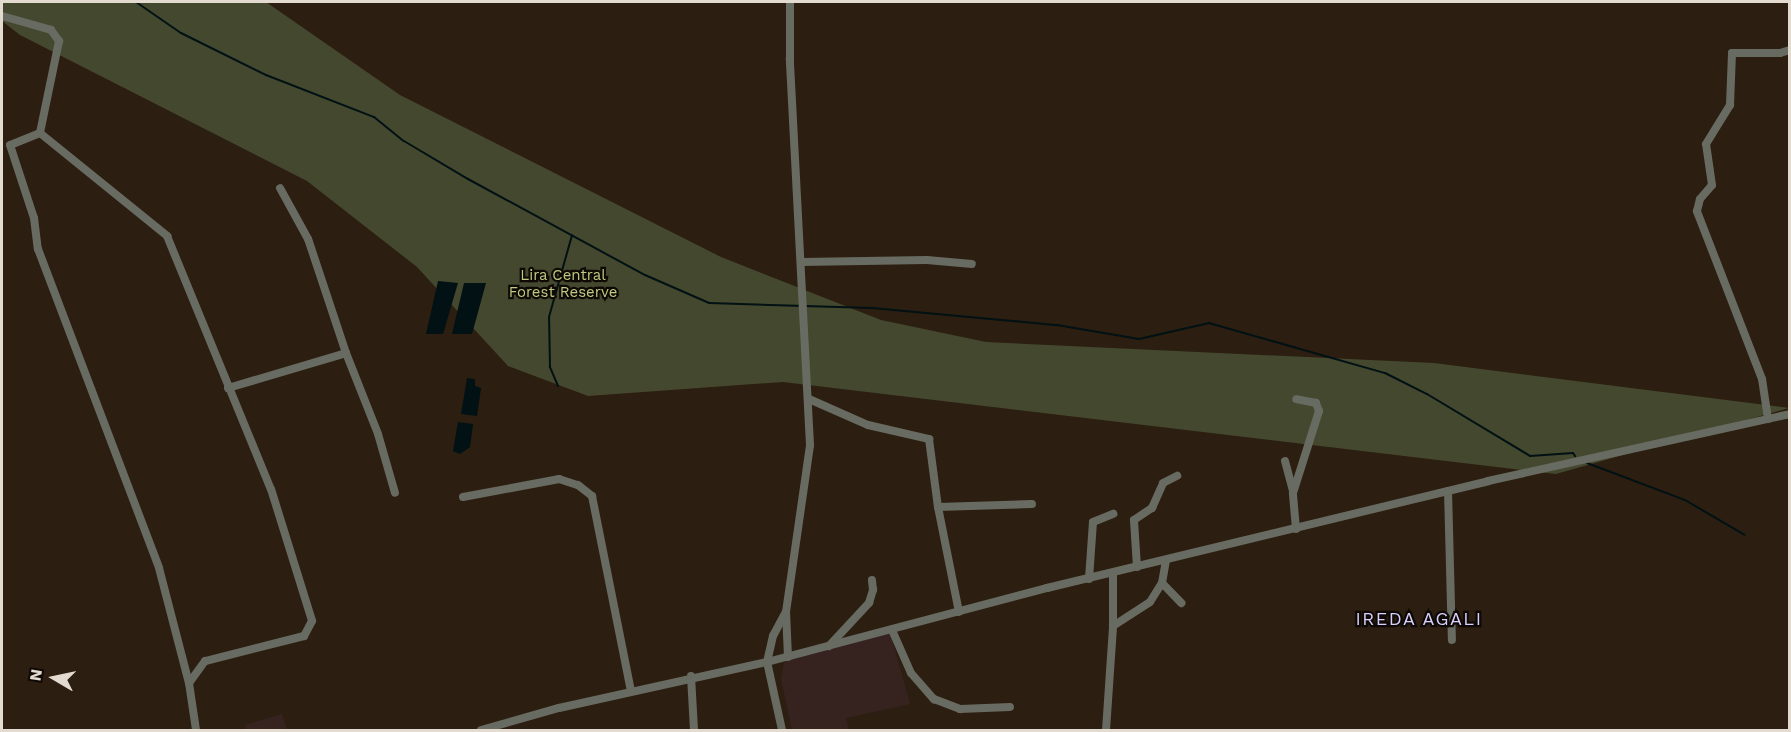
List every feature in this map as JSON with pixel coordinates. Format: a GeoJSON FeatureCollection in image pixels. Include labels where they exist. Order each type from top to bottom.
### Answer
{"type":"FeatureCollection","features":[{"type":"Feature","properties":{"kind":"street"},"geometry":{"type":"LineString","coordinates":[[788,657],[786,612],[806,487],[809,399],[790,2]]}},
{"type":"Feature","properties":{"kind":"street"},"geometry":{"type":"LineString","coordinates":[[2,16],[51,30],[59,40],[40,133]]}},
{"type":"Feature","properties":{"kind":"street"},"geometry":{"type":"LineString","coordinates":[[1768,418],[1762,379],[1697,211],[1700,199],[1712,185],[1706,144],[1730,105],[1732,53],[1780,54],[1790,50]]}},
{"type":"Feature","properties":{"kind":"street"},"geometry":{"type":"LineString","coordinates":[[2,146],[10,146],[40,133]]}},
{"type":"Feature","properties":{"kind":"street"},"geometry":{"type":"LineString","coordinates":[[40,133],[167,236],[191,288],[228,388],[271,489],[312,621],[304,636],[205,661],[189,683]]}},
{"type":"Feature","properties":{"kind":"street"},"geometry":{"type":"LineString","coordinates":[[10,146],[31,207],[38,249],[159,568],[189,683],[196,730]]}},
{"type":"Feature","properties":{"kind":"street"},"geometry":{"type":"LineString","coordinates":[[280,188],[308,239],[346,353],[378,435],[395,493]]}},
{"type":"Feature","properties":{"kind":"street"},"geometry":{"type":"LineString","coordinates":[[801,262],[927,260],[972,264]]}},
{"type":"Feature","properties":{"kind":"street"},"geometry":{"type":"LineString","coordinates":[[228,388],[346,353]]}},
{"type":"Feature","properties":{"kind":"street"},"geometry":{"type":"LineString","coordinates":[[809,399],[868,425],[929,440],[938,507],[958,612]]}},
{"type":"Feature","properties":{"kind":"street"},"geometry":{"type":"LineString","coordinates":[[1293,493],[1319,411],[1316,403],[1296,399]]}},
{"type":"Feature","properties":{"kind":"street"},"geometry":{"type":"LineString","coordinates":[[481,730],[691,676],[788,657],[1089,579],[1448,491],[1790,414]]}},
{"type":"Feature","properties":{"kind":"street"},"geometry":{"type":"LineString","coordinates":[[1285,461],[1293,493],[1296,530]]}},
{"type":"Feature","properties":{"kind":"street"},"geometry":{"type":"LineString","coordinates":[[1137,567],[1133,523],[1152,508],[1163,483],[1177,476]]}},
{"type":"Feature","properties":{"kind":"street"},"geometry":{"type":"LineString","coordinates":[[463,497],[559,479],[578,485],[592,496],[631,691]]}},
{"type":"Feature","properties":{"kind":"street"},"geometry":{"type":"LineString","coordinates":[[1448,491],[1452,640]]}},
{"type":"Feature","properties":{"kind":"street"},"geometry":{"type":"LineString","coordinates":[[938,507],[1032,504]]}},
{"type":"Feature","properties":{"kind":"street"},"geometry":{"type":"LineString","coordinates":[[1089,579],[1093,522],[1113,514]]}},
{"type":"Feature","properties":{"kind":"street"},"geometry":{"type":"LineString","coordinates":[[1113,626],[1144,608],[1162,583],[1166,560]]}},
{"type":"Feature","properties":{"kind":"street"},"geometry":{"type":"LineString","coordinates":[[1106,730],[1113,626],[1113,573]]}},
{"type":"Feature","properties":{"kind":"street"},"geometry":{"type":"LineString","coordinates":[[829,646],[869,603],[873,590],[872,580]]}},
{"type":"Feature","properties":{"kind":"street"},"geometry":{"type":"LineString","coordinates":[[1162,583],[1181,603]]}},
{"type":"Feature","properties":{"kind":"street"},"geometry":{"type":"LineString","coordinates":[[782,730],[767,662],[773,636],[786,612]]}},
{"type":"Feature","properties":{"kind":"street"},"geometry":{"type":"LineString","coordinates":[[892,630],[911,673],[934,699],[960,709],[1010,706]]}},
{"type":"Feature","properties":{"kind":"street"},"geometry":{"type":"LineString","coordinates":[[691,676],[694,730]]}},
{"type":"Feature","properties":{"kind":"shaded area"},"geometry":{"type":"Polygon","coordinates":[[[438,281],[458,283],[443,334],[426,334],[438,281]]]}},
{"type":"Feature","properties":{"kind":"shaded area"},"geometry":{"type":"Polygon","coordinates":[[[464,283],[486,283],[472,334],[452,334],[464,283]]]}},
{"type":"Feature","properties":{"kind":"shaded area"},"geometry":{"type":"Polygon","coordinates":[[[467,378],[475,379],[475,386],[481,388],[477,416],[461,414],[467,378]]]}},
{"type":"Feature","properties":{"kind":"shaded area"},"geometry":{"type":"Polygon","coordinates":[[[458,422],[473,424],[470,447],[460,454],[453,451],[458,422]]]}},
{"type":"Feature","properties":{"kind":"shaded area"},"geometry":{"type":"Polygon","coordinates":[[[890,632],[910,704],[846,718],[849,730],[792,730],[781,679],[784,663],[789,658],[890,632]]]}},
{"type":"Feature","properties":{"kind":"shaded area"},"geometry":{"type":"Polygon","coordinates":[[[282,714],[287,730],[246,730],[245,725],[282,714]]]}},
{"type":"Feature","properties":{"kind":"green space","name":"Lira Central Forest Reserve"},"geometry":{"type":"Polygon","coordinates":[[[2,2],[266,2],[400,95],[721,257],[881,320],[986,342],[1434,363],[1789,408],[1556,474],[783,382],[588,396],[508,366],[417,267],[307,181],[20,35],[2,21],[2,2]]]}},
{"type":"Feature","properties":{"kind":"waterway"},"geometry":{"type":"LineString","coordinates":[[136,2],[181,33],[266,75],[374,117],[404,141],[468,179],[645,275],[709,303],[872,308],[1057,325],[1139,339],[1209,323],[1385,373],[1427,394],[1530,456],[1573,453],[1575,456]]}},
{"type":"Feature","properties":{"kind":"waterway"},"geometry":{"type":"LineString","coordinates":[[558,386],[550,367],[549,317],[572,235]]}},
{"type":"Feature","properties":{"kind":"waterway"},"geometry":{"type":"LineString","coordinates":[[1587,463],[1685,500],[1745,535]]}},
{"type":"Feature","properties":{"kind":"district","name":"IREDA AGALI"},"geometry":{"type":"Point","coordinates":[1419,619]}}]}
